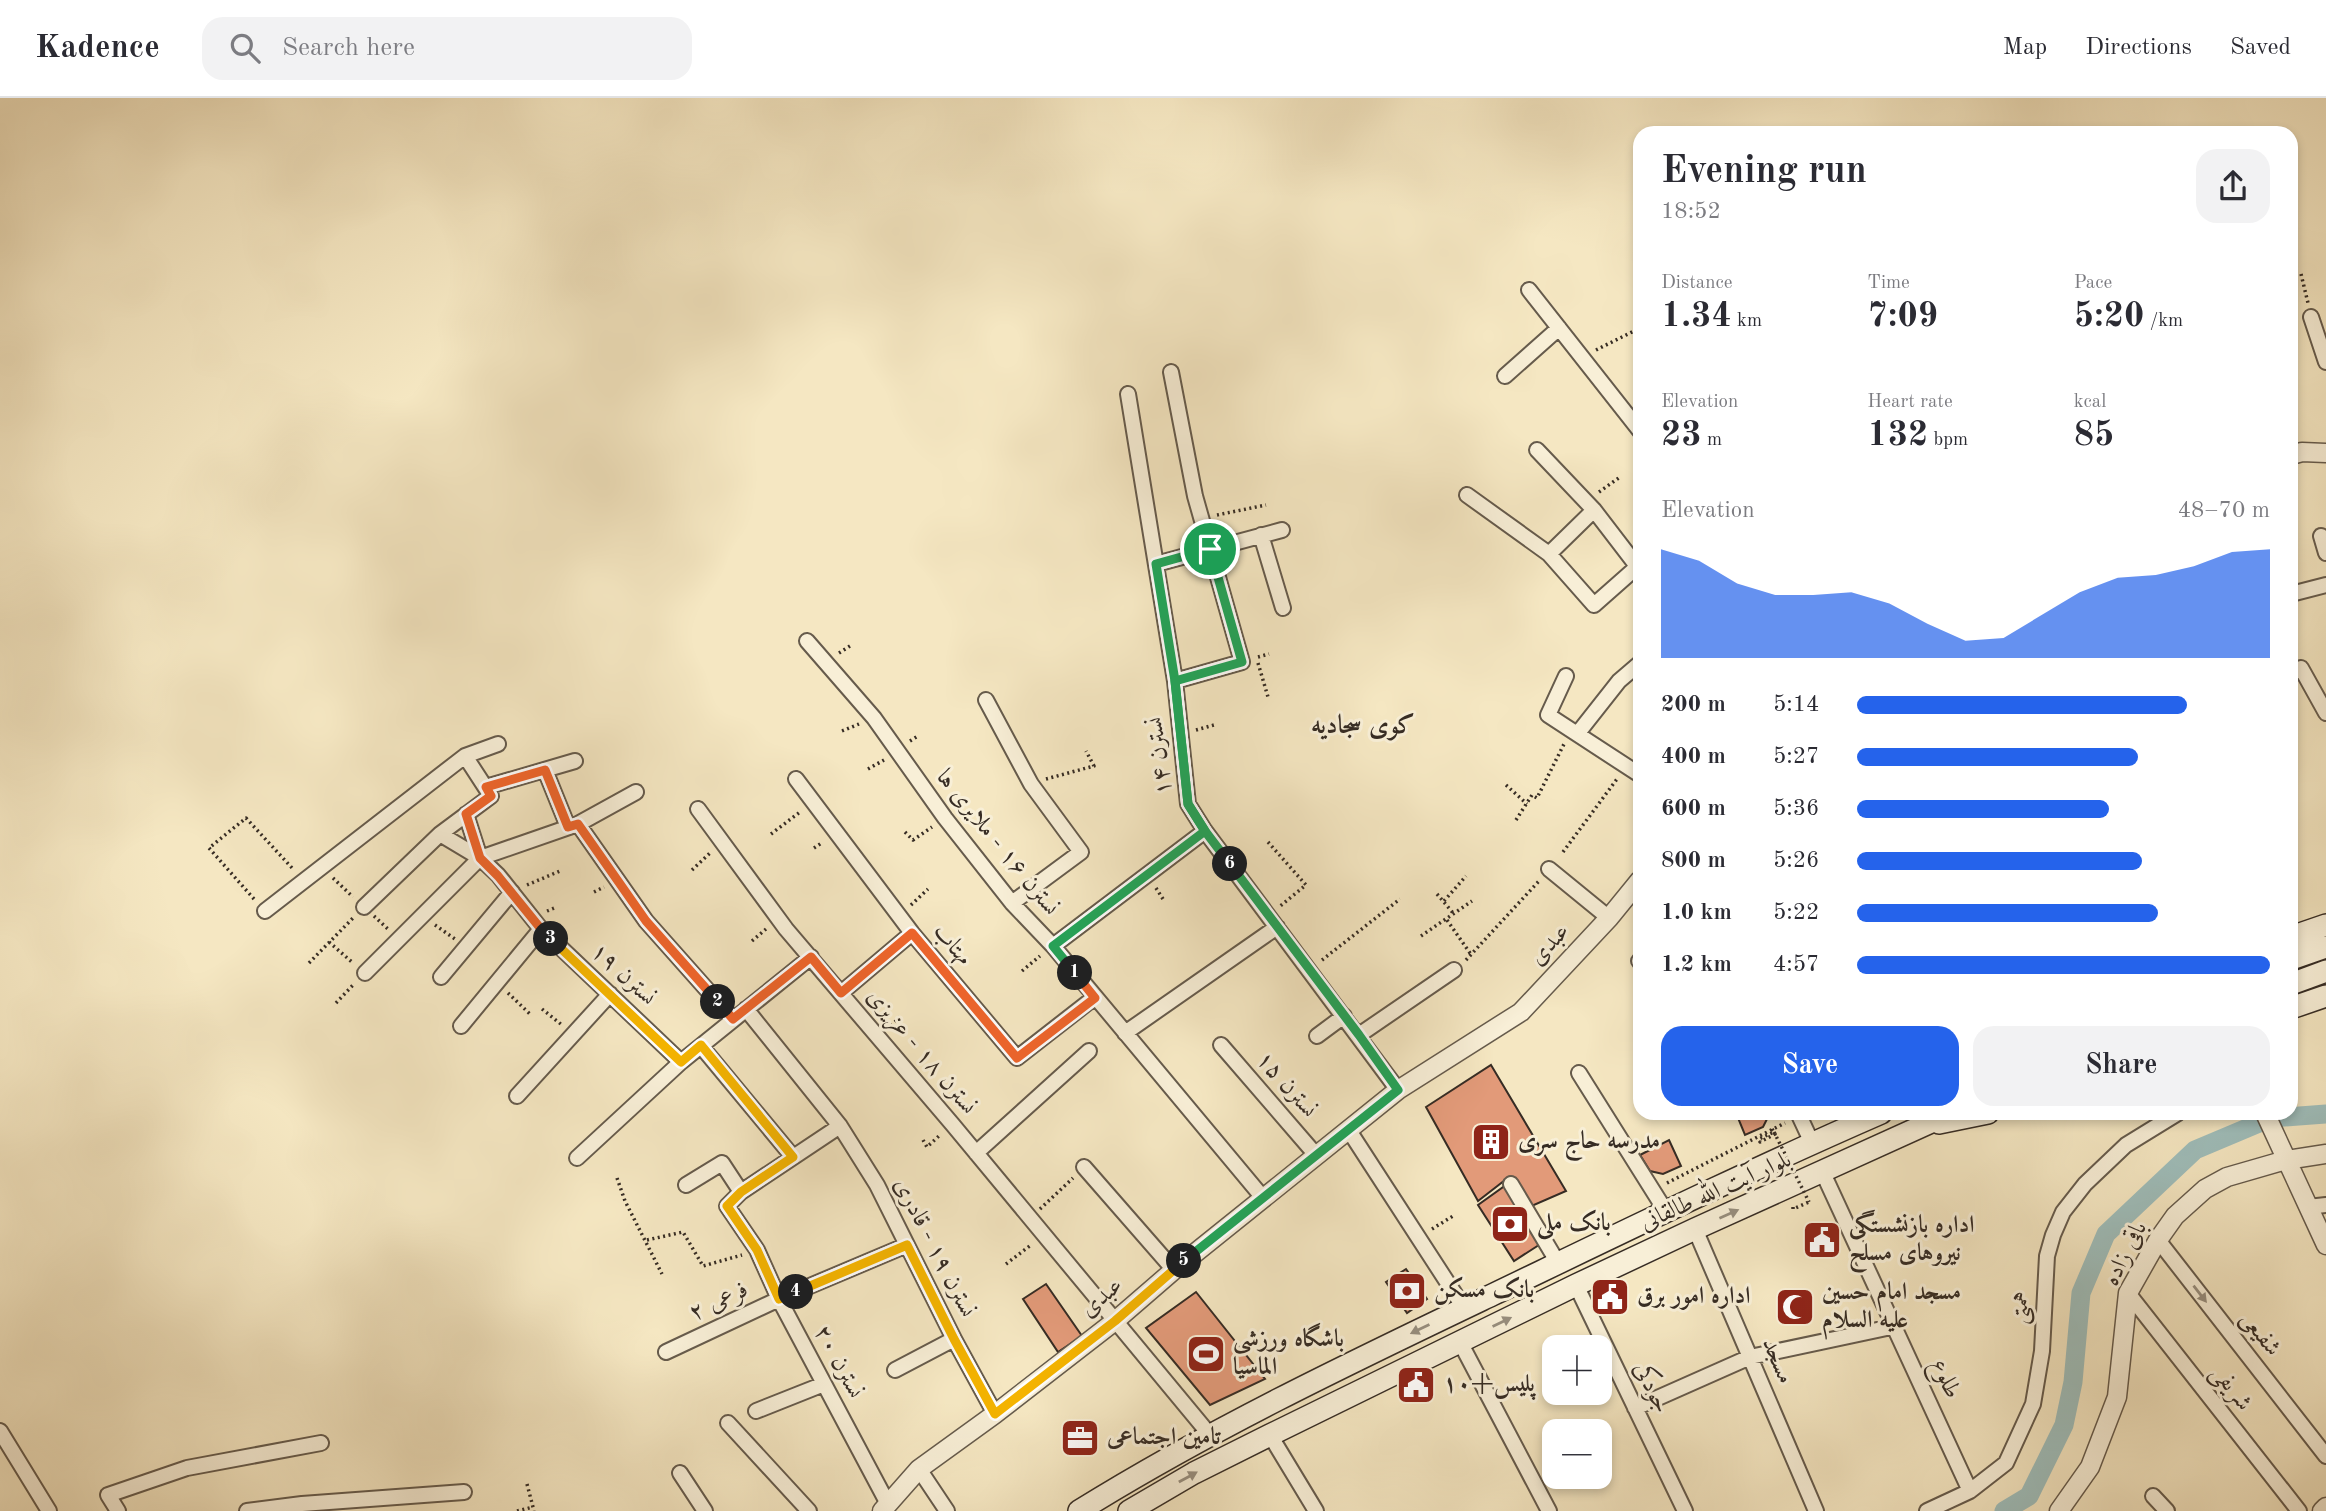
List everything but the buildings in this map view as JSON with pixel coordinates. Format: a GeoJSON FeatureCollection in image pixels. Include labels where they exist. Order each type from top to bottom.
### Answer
{"type":"FeatureCollection","features":[{"type":"Feature","properties":{"kind":"main road"},"geometry":{"type":"LineString","coordinates":[[2298,931],[2326,925]]}},
{"type":"Feature","properties":{"kind":"main road"},"geometry":{"type":"LineString","coordinates":[[2298,957],[2326,947]]}},
{"type":"Feature","properties":{"kind":"main road"},"geometry":{"type":"LineString","coordinates":[[2298,981],[2326,971]]}},
{"type":"Feature","properties":{"kind":"main road"},"geometry":{"type":"LineString","coordinates":[[2298,1006],[2326,996]]}},
{"type":"Feature","properties":{"kind":"main road","name":"بلوار آیت الله طالقانی"},"geometry":{"type":"LineString","coordinates":[[1079,1511],[1210,1435],[1464,1308],[1665,1210],[1865,1120]]}},
{"type":"Feature","properties":{"kind":"main road","name":"بلوار آیت الله طالقانی"},"geometry":{"type":"LineString","coordinates":[[1129,1511],[1194,1473],[1270,1435],[1695,1228],[1823,1173],[1936,1120]]}},
{"type":"Feature","properties":{"kind":"main road"},"geometry":{"type":"LineString","coordinates":[[1920,1127],[1954,1120]]}},
{"type":"Feature","properties":{"kind":"street"},"geometry":{"type":"LineString","coordinates":[[1529,290],[1633,417]]}},
{"type":"Feature","properties":{"kind":"street"},"geometry":{"type":"LineString","coordinates":[[2311,317],[2326,362]]}},
{"type":"Feature","properties":{"kind":"street"},"geometry":{"type":"LineString","coordinates":[[1505,376],[1559,328]]}},
{"type":"Feature","properties":{"kind":"street"},"geometry":{"type":"LineString","coordinates":[[1171,372],[1195,496],[1242,662],[1175,681]]}},
{"type":"Feature","properties":{"kind":"street","name":"نسترن ۱۴"},"geometry":{"type":"LineString","coordinates":[[1128,394],[1175,681],[1188,804],[1205,831],[1398,1090]]}},
{"type":"Feature","properties":{"kind":"street"},"geometry":{"type":"LineString","coordinates":[[1537,450],[1590,505],[1633,562]]}},
{"type":"Feature","properties":{"kind":"street"},"geometry":{"type":"LineString","coordinates":[[2298,453],[2326,453]]}},
{"type":"Feature","properties":{"kind":"street"},"geometry":{"type":"LineString","coordinates":[[1467,495],[1549,554],[1594,605],[1633,573]]}},
{"type":"Feature","properties":{"kind":"street"},"geometry":{"type":"LineString","coordinates":[[1549,554],[1590,505]]}},
{"type":"Feature","properties":{"kind":"street"},"geometry":{"type":"LineString","coordinates":[[1156,564],[1282,530]]}},
{"type":"Feature","properties":{"kind":"street"},"geometry":{"type":"LineString","coordinates":[[1261,535],[1283,608]]}},
{"type":"Feature","properties":{"kind":"street"},"geometry":{"type":"LineString","coordinates":[[2321,536],[2326,553]]}},
{"type":"Feature","properties":{"kind":"street"},"geometry":{"type":"LineString","coordinates":[[2298,592],[2326,585]]}},
{"type":"Feature","properties":{"kind":"street","name":"نسترن ۱۶ - ملایری ها"},"geometry":{"type":"LineString","coordinates":[[807,641],[874,718],[945,818],[1012,903],[1053,946],[1264,1199]]}},
{"type":"Feature","properties":{"kind":"street"},"geometry":{"type":"LineString","coordinates":[[2298,670],[2301,668],[2326,713]]}},
{"type":"Feature","properties":{"kind":"street"},"geometry":{"type":"LineString","coordinates":[[1574,731],[1633,669]]}},
{"type":"Feature","properties":{"kind":"street"},"geometry":{"type":"LineString","coordinates":[[1566,676],[1548,715],[1633,770]]}},
{"type":"Feature","properties":{"kind":"street"},"geometry":{"type":"LineString","coordinates":[[986,700],[1031,784],[1081,852],[1012,903]]}},
{"type":"Feature","properties":{"kind":"street"},"geometry":{"type":"LineString","coordinates":[[265,911],[465,756],[498,744]]}},
{"type":"Feature","properties":{"kind":"street"},"geometry":{"type":"LineString","coordinates":[[364,907],[440,834],[491,796],[465,756]]}},
{"type":"Feature","properties":{"kind":"street"},"geometry":{"type":"LineString","coordinates":[[486,787],[575,761]]}},
{"type":"Feature","properties":{"kind":"street"},"geometry":{"type":"LineString","coordinates":[[545,770],[573,826],[646,921],[733,1019]]}},
{"type":"Feature","properties":{"kind":"street","name":"مهتاب"},"geometry":{"type":"LineString","coordinates":[[796,779],[912,933],[1017,1058],[1095,998]]}},
{"type":"Feature","properties":{"kind":"street"},"geometry":{"type":"LineString","coordinates":[[365,974],[480,858],[573,826],[636,792]]}},
{"type":"Feature","properties":{"kind":"street","name":"نسترن ۱۸ - عزیزی"},"geometry":{"type":"LineString","coordinates":[[698,809],[786,929],[953,1125],[1210,1435]]}},
{"type":"Feature","properties":{"kind":"street","name":"نسترن ۱۹"},"geometry":{"type":"LineString","coordinates":[[466,814],[480,858]]}},
{"type":"Feature","properties":{"kind":"street"},"geometry":{"type":"LineString","coordinates":[[1053,946],[1205,831]]}},
{"type":"Feature","properties":{"kind":"street","name":"نسترن ۱۹"},"geometry":{"type":"LineString","coordinates":[[440,834],[480,858],[512,892],[541,929],[681,1062]]}},
{"type":"Feature","properties":{"kind":"street"},"geometry":{"type":"LineString","coordinates":[[1549,869],[1609,918]]}},
{"type":"Feature","properties":{"kind":"street","name":"عبدی"},"geometry":{"type":"LineString","coordinates":[[885,1507],[919,1469],[1115,1321],[1174,1270],[1398,1090],[1521,1012],[1633,889]]}},
{"type":"Feature","properties":{"kind":"street"},"geometry":{"type":"LineString","coordinates":[[441,976],[512,892]]}},
{"type":"Feature","properties":{"kind":"street"},"geometry":{"type":"LineString","coordinates":[[1125,1032],[1273,922]]}},
{"type":"Feature","properties":{"kind":"street"},"geometry":{"type":"LineString","coordinates":[[461,1026],[541,929]]}},
{"type":"Feature","properties":{"kind":"street"},"geometry":{"type":"LineString","coordinates":[[841,993],[912,933]]}},
{"type":"Feature","properties":{"kind":"street"},"geometry":{"type":"LineString","coordinates":[[577,1158],[681,1062],[811,957]]}},
{"type":"Feature","properties":{"kind":"street"},"geometry":{"type":"LineString","coordinates":[[1359,1035],[1454,970]]}},
{"type":"Feature","properties":{"kind":"street"},"geometry":{"type":"LineString","coordinates":[[517,1096],[610,994]]}},
{"type":"Feature","properties":{"kind":"street","name":"نسترن ۱۹ - قادری"},"geometry":{"type":"LineString","coordinates":[[746,1009],[840,1126],[877,1185],[995,1414]]}},
{"type":"Feature","properties":{"kind":"street"},"geometry":{"type":"LineString","coordinates":[[1317,1036],[1344,1016]]}},
{"type":"Feature","properties":{"kind":"street"},"geometry":{"type":"LineString","coordinates":[[701,1045],[793,1157]]}},
{"type":"Feature","properties":{"kind":"street","name":"نسترن ۱۵"},"geometry":{"type":"LineString","coordinates":[[1221,1045],[1316,1155]]}},
{"type":"Feature","properties":{"kind":"street"},"geometry":{"type":"LineString","coordinates":[[976,1153],[1089,1051]]}},
{"type":"Feature","properties":{"kind":"street"},"geometry":{"type":"LineString","coordinates":[[1579,1073],[1665,1210]]}},
{"type":"Feature","properties":{"kind":"street"},"geometry":{"type":"LineString","coordinates":[[1802,1120],[1812,1143]]}},
{"type":"Feature","properties":{"kind":"street","name":"همتی"},"geometry":{"type":"LineString","coordinates":[[1927,1511],[1970,1491],[2006,1463],[2033,1404],[2042,1351],[2047,1256],[2063,1212],[2085,1184],[2126,1145],[2167,1120]]}},
{"type":"Feature","properties":{"kind":"street"},"geometry":{"type":"LineString","coordinates":[[2268,1120],[2286,1160],[2317,1206],[2326,1245]]}},
{"type":"Feature","properties":{"kind":"street"},"geometry":{"type":"LineString","coordinates":[[685,1185],[722,1163],[741,1192],[840,1126]]}},
{"type":"Feature","properties":{"kind":"street"},"geometry":{"type":"LineString","coordinates":[[1348,1129],[1464,1308]]}},
{"type":"Feature","properties":{"kind":"street","name":"باقی زاده"},"geometry":{"type":"LineString","coordinates":[[2059,1511],[2090,1467],[2117,1397],[2128,1293],[2175,1216],[2205,1189],[2248,1170],[2286,1160],[2326,1154]]}},
{"type":"Feature","properties":{"kind":"street"},"geometry":{"type":"LineString","coordinates":[[1084,1167],[1174,1270]]}},
{"type":"Feature","properties":{"kind":"street","name":"طلوع"},"geometry":{"type":"LineString","coordinates":[[1823,1173],[1970,1491]]}},
{"type":"Feature","properties":{"kind":"street"},"geometry":{"type":"LineString","coordinates":[[1511,1184],[1558,1263]]}},
{"type":"Feature","properties":{"kind":"street","name":"نسترن ۲۰"},"geometry":{"type":"LineString","coordinates":[[741,1192],[727,1206],[757,1250],[779,1299],[885,1507]]}},
{"type":"Feature","properties":{"kind":"street","name":"مسجد"},"geometry":{"type":"LineString","coordinates":[[1695,1228],[1816,1511]]}},
{"type":"Feature","properties":{"kind":"street","name":"شفیعی"},"geometry":{"type":"LineString","coordinates":[[2158,1240],[2326,1456]]}},
{"type":"Feature","properties":{"kind":"street","name":"فرعی ۲"},"geometry":{"type":"LineString","coordinates":[[666,1352],[779,1299],[907,1245]]}},
{"type":"Feature","properties":{"kind":"street","name":"جودکی"},"geometry":{"type":"LineString","coordinates":[[1576,1286],[1685,1511]]}},
{"type":"Feature","properties":{"kind":"street","name":"شریفی"},"geometry":{"type":"LineString","coordinates":[[2128,1293],[2299,1511]]}},
{"type":"Feature","properties":{"kind":"street"},"geometry":{"type":"LineString","coordinates":[[1635,1408],[1750,1357],[1896,1326]]}},
{"type":"Feature","properties":{"kind":"street"},"geometry":{"type":"LineString","coordinates":[[895,1370],[954,1339]]}},
{"type":"Feature","properties":{"kind":"street"},"geometry":{"type":"LineString","coordinates":[[1460,1342],[1549,1511]]}},
{"type":"Feature","properties":{"kind":"street"},"geometry":{"type":"LineString","coordinates":[[756,1412],[824,1384]]}},
{"type":"Feature","properties":{"kind":"street"},"geometry":{"type":"LineString","coordinates":[[728,1423],[809,1511]]}},
{"type":"Feature","properties":{"kind":"street"},"geometry":{"type":"LineString","coordinates":[[0,1431],[49,1511]]}},
{"type":"Feature","properties":{"kind":"street"},"geometry":{"type":"LineString","coordinates":[[1270,1435],[1316,1511]]}},
{"type":"Feature","properties":{"kind":"street"},"geometry":{"type":"LineString","coordinates":[[118,1511],[108,1495],[187,1468],[321,1443]]}},
{"type":"Feature","properties":{"kind":"street"},"geometry":{"type":"LineString","coordinates":[[919,1469],[947,1511]]}},
{"type":"Feature","properties":{"kind":"street"},"geometry":{"type":"LineString","coordinates":[[680,1473],[705,1511]]}},
{"type":"Feature","properties":{"kind":"street"},"geometry":{"type":"LineString","coordinates":[[247,1511],[302,1504],[464,1493]]}},
{"type":"Feature","properties":{"kind":"street"},"geometry":{"type":"LineString","coordinates":[[2152,1496],[2167,1511]]}},
{"type":"Feature","properties":{"kind":"street"},"geometry":{"type":"LineString","coordinates":[[2322,1511],[2326,1507]]}},
{"type":"Feature","properties":{"kind":"path"},"geometry":{"type":"LineString","coordinates":[[2301,274],[2311,317]]}},
{"type":"Feature","properties":{"kind":"path"},"geometry":{"type":"LineString","coordinates":[[1582,358],[1633,332]]}},
{"type":"Feature","properties":{"kind":"path"},"geometry":{"type":"LineString","coordinates":[[1590,505],[1620,477]]}},
{"type":"Feature","properties":{"kind":"path"},"geometry":{"type":"LineString","coordinates":[[1202,518],[1266,505]]}},
{"type":"Feature","properties":{"kind":"path"},"geometry":{"type":"LineString","coordinates":[[1257,657],[1268,697]]}},
{"type":"Feature","properties":{"kind":"path"},"geometry":{"type":"LineString","coordinates":[[1516,820],[1532,795],[1536,798],[1574,731]]}},
{"type":"Feature","properties":{"kind":"path"},"geometry":{"type":"LineString","coordinates":[[1031,784],[1094,765],[1086,751]]}},
{"type":"Feature","properties":{"kind":"path"},"geometry":{"type":"LineString","coordinates":[[1563,852],[1626,766]]}},
{"type":"Feature","properties":{"kind":"path"},"geometry":{"type":"LineString","coordinates":[[1506,785],[1527,804]]}},
{"type":"Feature","properties":{"kind":"path"},"geometry":{"type":"LineString","coordinates":[[771,834],[813,802]]}},
{"type":"Feature","properties":{"kind":"path"},"geometry":{"type":"LineString","coordinates":[[265,911],[209,848],[246,818],[304,880]]}},
{"type":"Feature","properties":{"kind":"path"},"geometry":{"type":"LineString","coordinates":[[905,832],[914,840],[945,818]]}},
{"type":"Feature","properties":{"kind":"path"},"geometry":{"type":"LineString","coordinates":[[692,870],[722,842]]}},
{"type":"Feature","properties":{"kind":"path"},"geometry":{"type":"LineString","coordinates":[[1268,842],[1306,885],[1273,922]]}},
{"type":"Feature","properties":{"kind":"path"},"geometry":{"type":"LineString","coordinates":[[1446,920],[1472,956],[1549,869]]}},
{"type":"Feature","properties":{"kind":"path"},"geometry":{"type":"LineString","coordinates":[[512,892],[560,871]]}},
{"type":"Feature","properties":{"kind":"path"},"geometry":{"type":"LineString","coordinates":[[1444,901],[1466,876]]}},
{"type":"Feature","properties":{"kind":"path"},"geometry":{"type":"LineString","coordinates":[[899,916],[928,889]]}},
{"type":"Feature","properties":{"kind":"path"},"geometry":{"type":"LineString","coordinates":[[1437,894],[1454,914]]}},
{"type":"Feature","properties":{"kind":"path"},"geometry":{"type":"LineString","coordinates":[[1310,970],[1400,899]]}},
{"type":"Feature","properties":{"kind":"path"},"geometry":{"type":"LineString","coordinates":[[1422,936],[1472,901]]}},
{"type":"Feature","properties":{"kind":"path"},"geometry":{"type":"LineString","coordinates":[[309,963],[364,907]]}},
{"type":"Feature","properties":{"kind":"path"},"geometry":{"type":"LineString","coordinates":[[422,916],[466,946]]}},
{"type":"Feature","properties":{"kind":"path"},"geometry":{"type":"LineString","coordinates":[[329,942],[365,974],[336,1003]]}},
{"type":"Feature","properties":{"kind":"path"},"geometry":{"type":"LineString","coordinates":[[1022,971],[1053,946]]}},
{"type":"Feature","properties":{"kind":"path"},"geometry":{"type":"LineString","coordinates":[[497,982],[531,1015]]}},
{"type":"Feature","properties":{"kind":"path"},"geometry":{"type":"LineString","coordinates":[[542,1009],[573,1035]]}},
{"type":"Feature","properties":{"kind":"path"},"geometry":{"type":"LineString","coordinates":[[1653,1190],[1789,1120]]}},
{"type":"Feature","properties":{"kind":"path"},"geometry":{"type":"LineString","coordinates":[[923,1140],[927,1147],[953,1125]]}},
{"type":"Feature","properties":{"kind":"path"},"geometry":{"type":"LineString","coordinates":[[1773,1130],[1809,1202],[1793,1209]]}},
{"type":"Feature","properties":{"kind":"path"},"geometry":{"type":"LineString","coordinates":[[1030,1219],[1084,1167]]}},
{"type":"Feature","properties":{"kind":"path"},"geometry":{"type":"LineString","coordinates":[[617,1178],[625,1201],[663,1274]]}},
{"type":"Feature","properties":{"kind":"path"},"geometry":{"type":"LineString","coordinates":[[1418,1237],[1454,1216]]}},
{"type":"Feature","properties":{"kind":"path"},"geometry":{"type":"LineString","coordinates":[[647,1240],[684,1232],[703,1266],[757,1250]]}},
{"type":"Feature","properties":{"kind":"path"},"geometry":{"type":"LineString","coordinates":[[1006,1264],[1044,1236]]}},
{"type":"Feature","properties":{"kind":"path"},"geometry":{"type":"LineString","coordinates":[[517,1511],[534,1509],[527,1485]]}},
{"type":"Feature","properties":{"kind":"waterway"},"geometry":{"type":"LineString","coordinates":[[2298,1116],[2326,1114]]}},
{"type":"Feature","properties":{"kind":"waterway"},"geometry":{"type":"LineString","coordinates":[[2004,1511],[2029,1496],[2064,1425],[2073,1382],[2081,1293],[2106,1234],[2195,1150],[2266,1120]]}},
{"type":"Feature","properties":{"kind":"place","name":"مدرسه حاج سری"},"geometry":{"type":"Point","coordinates":[1491,1142]}},
{"type":"Feature","properties":{"kind":"place","name":"بانک ملی"},"geometry":{"type":"Point","coordinates":[1510,1224]}},
{"type":"Feature","properties":{"kind":"place","name":"اداره بازنشستگی نیروهای مسلح"},"geometry":{"type":"Point","coordinates":[1822,1240]}},
{"type":"Feature","properties":{"kind":"place","name":"بانک مسکن"},"geometry":{"type":"Point","coordinates":[1407,1291]}},
{"type":"Feature","properties":{"kind":"place","name":"اداره امور برق"},"geometry":{"type":"Point","coordinates":[1610,1297]}},
{"type":"Feature","properties":{"kind":"place","name":"مسجد امام حسین علیه السلام"},"geometry":{"type":"Point","coordinates":[1795,1307]}},
{"type":"Feature","properties":{"kind":"place","name":"باشگاه ورزشی الماسیا"},"geometry":{"type":"Point","coordinates":[1206,1354]}},
{"type":"Feature","properties":{"kind":"place","name":"پلیس+۱۰"},"geometry":{"type":"Point","coordinates":[1416,1385]}},
{"type":"Feature","properties":{"kind":"place","name":"تامین اجتماعی"},"geometry":{"type":"Point","coordinates":[1080,1438]}},
{"type":"Feature","properties":{"kind":"district","name":"کوی سجادیه"},"geometry":{"type":"Point","coordinates":[1363,726]}},
{"type":"Feature","properties":{"kind":"route"},"geometry":{"type":"LineString","coordinates":[[1210,549],[1156,564],[1175,681],[1188,804],[1205,831],[1053,946],[1095,998],[1017,1058],[912,933],[841,993],[811,957],[733,1019],[646,921],[578,824],[568,827],[545,770],[486,787],[491,796],[466,814],[480,858],[541,929],[681,1062],[701,1045],[793,1157],[741,1192],[727,1206],[757,1250],[779,1299],[907,1245],[995,1414],[1115,1321],[1174,1270],[1398,1090],[1205,831],[1188,804],[1181,733],[1175,681],[1242,662],[1210,549]]}}]}
